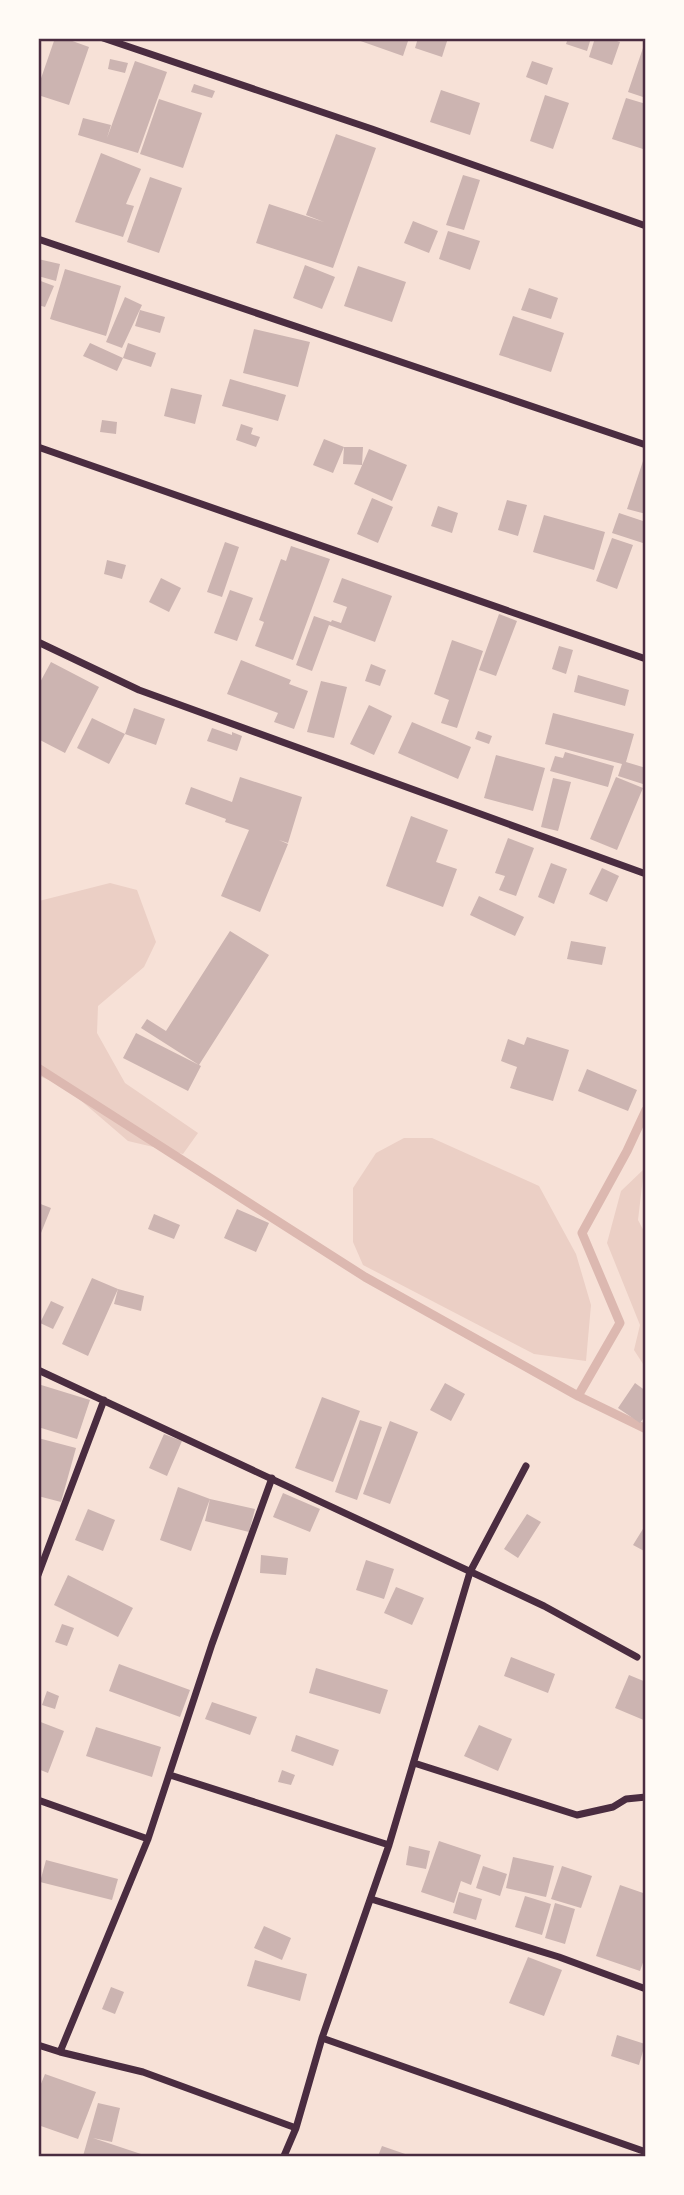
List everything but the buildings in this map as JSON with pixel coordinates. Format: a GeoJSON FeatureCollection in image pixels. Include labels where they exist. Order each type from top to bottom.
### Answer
{"type":"FeatureCollection","features":[{"type":"Feature","properties":{"kind":"street"},"geometry":{"type":"LineString","coordinates":[[103,38],[646,226]]}},
{"type":"Feature","properties":{"kind":"street"},"geometry":{"type":"LineString","coordinates":[[38,239],[646,445]]}},
{"type":"Feature","properties":{"kind":"street"},"geometry":{"type":"LineString","coordinates":[[38,447],[646,659]]}},
{"type":"Feature","properties":{"kind":"street"},"geometry":{"type":"LineString","coordinates":[[38,642],[139,690],[646,874]]}},
{"type":"Feature","properties":{"kind":"street"},"geometry":{"type":"LineString","coordinates":[[38,1370],[544,1606],[637,1657]]}},
{"type":"Feature","properties":{"kind":"street"},"geometry":{"type":"LineString","coordinates":[[38,1575],[104,1400]]}},
{"type":"Feature","properties":{"kind":"street"},"geometry":{"type":"LineString","coordinates":[[284,2157],[296,2128],[321,2038],[390,1845],[470,1572],[526,1466]]}},
{"type":"Feature","properties":{"kind":"street"},"geometry":{"type":"LineString","coordinates":[[60,2052],[148,1839],[212,1644],[272,1478]]}},
{"type":"Feature","properties":{"kind":"street"},"geometry":{"type":"LineString","coordinates":[[414,1763],[577,1815],[613,1807],[626,1799],[646,1797]]}},
{"type":"Feature","properties":{"kind":"street"},"geometry":{"type":"LineString","coordinates":[[170,1775],[390,1845]]}},
{"type":"Feature","properties":{"kind":"street"},"geometry":{"type":"LineString","coordinates":[[38,1800],[148,1839]]}},
{"type":"Feature","properties":{"kind":"street"},"geometry":{"type":"LineString","coordinates":[[370,1899],[559,1957],[646,1989]]}},
{"type":"Feature","properties":{"kind":"street"},"geometry":{"type":"LineString","coordinates":[[321,2038],[646,2152]]}},
{"type":"Feature","properties":{"kind":"street"},"geometry":{"type":"LineString","coordinates":[[38,2045],[143,2072],[296,2128]]}},
{"type":"Feature","properties":{"kind":"shaded area"},"geometry":{"type":"Polygon","coordinates":[[[110,883],[137,890],[156,942],[144,967],[98,1006],[97,1033],[125,1083],[198,1133],[183,1154],[128,1141],[64,1086],[39,1076],[39,901],[110,883]]]}},
{"type":"Feature","properties":{"kind":"shaded area"},"geometry":{"type":"Polygon","coordinates":[[[404,1138],[432,1138],[539,1186],[576,1254],[591,1305],[586,1361],[534,1354],[363,1265],[353,1242],[353,1188],[376,1153],[404,1138]]]}},
{"type":"Feature","properties":{"kind":"shaded area"},"geometry":{"type":"Polygon","coordinates":[[[644,1169],[638,1220],[646,1235],[645,1367],[634,1350],[640,1325],[607,1243],[621,1191],[644,1169]]]}},
{"type":"Feature","properties":{"kind":"waterway"},"geometry":{"type":"LineString","coordinates":[[38,1068],[365,1277],[578,1396],[646,1429]]}},
{"type":"Feature","properties":{"kind":"waterway"},"geometry":{"type":"LineString","coordinates":[[578,1396],[620,1323],[582,1233],[646,1110]]}}]}
